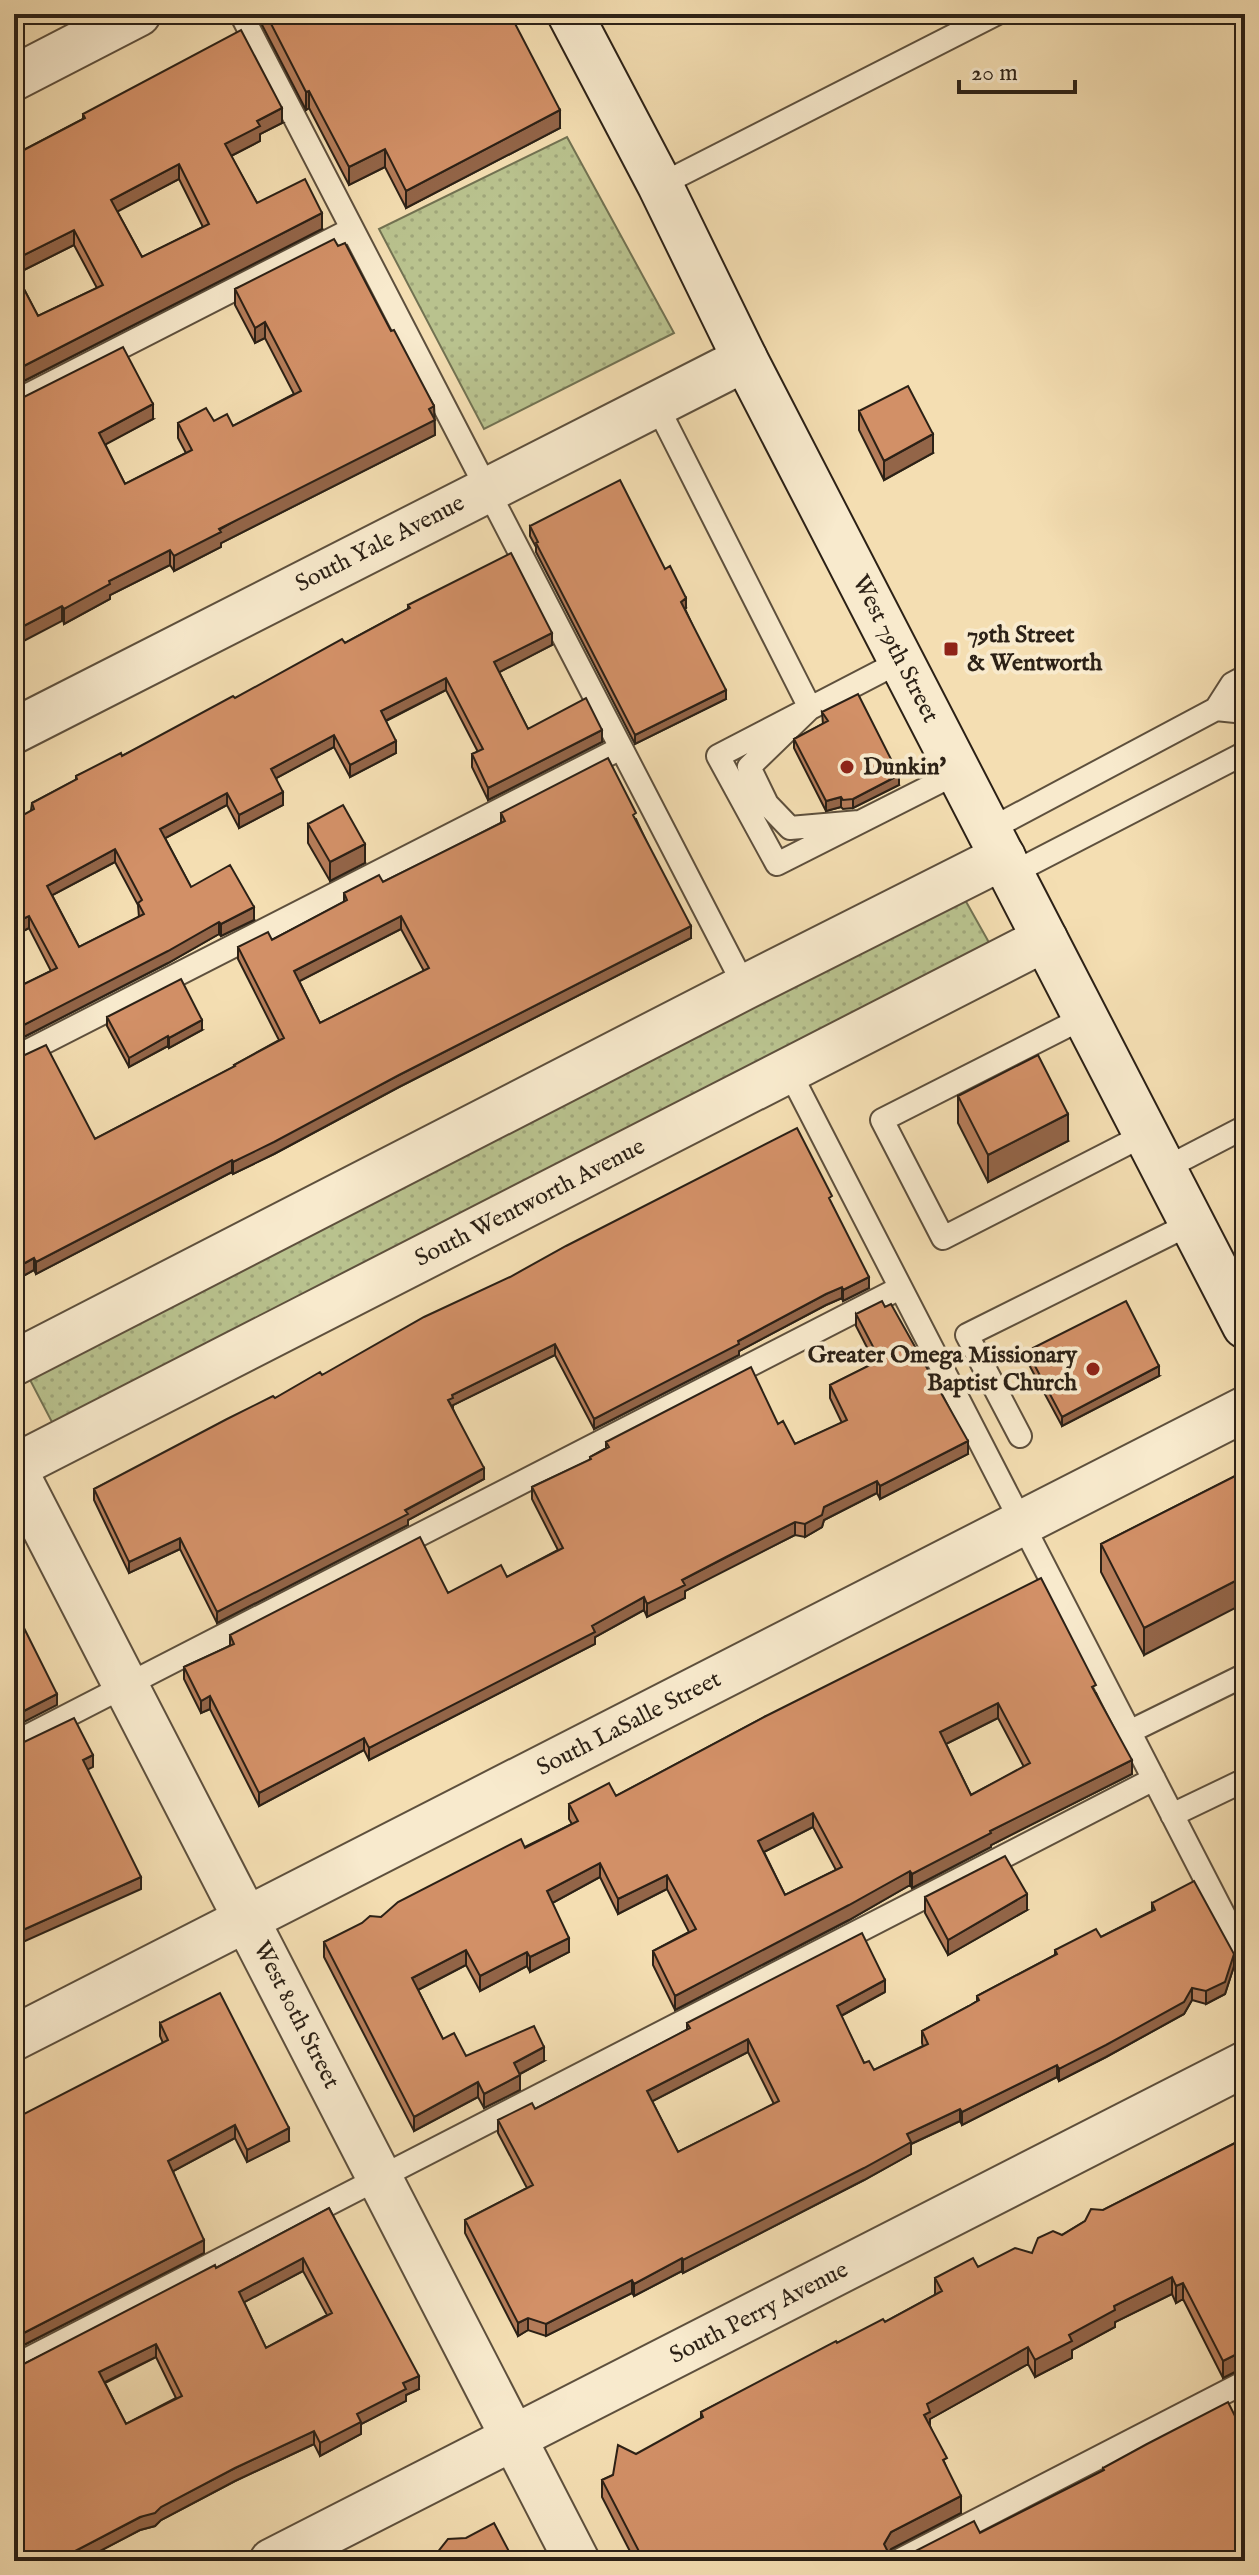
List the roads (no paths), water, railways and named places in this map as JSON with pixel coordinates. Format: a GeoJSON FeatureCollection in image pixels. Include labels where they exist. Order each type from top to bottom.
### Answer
{"type":"FeatureCollection","features":[{"type":"Feature","properties":{"kind":"street"},"geometry":{"type":"LineString","coordinates":[[14,78],[138,14]]}},
{"type":"Feature","properties":{"kind":"street","name":"West 79th Street"},"geometry":{"type":"LineString","coordinates":[[570,14],[1245,1326]]}},
{"type":"Feature","properties":{"kind":"street","name":"South Yale Avenue"},"geometry":{"type":"LineString","coordinates":[[14,731],[745,359]]}},
{"type":"Feature","properties":{"kind":"street"},"geometry":{"type":"LineString","coordinates":[[14,1363],[1001,854]]}},
{"type":"Feature","properties":{"kind":"street","name":"South Wentworth Avenue"},"geometry":{"type":"LineString","coordinates":[[14,1468],[1045,939]]}},
{"type":"Feature","properties":{"kind":"street","name":"South LaSalle Street"},"geometry":{"type":"LineString","coordinates":[[14,2038],[1245,1409]]}},
{"type":"Feature","properties":{"kind":"street","name":"West 80th Street"},"geometry":{"type":"LineString","coordinates":[[14,1468],[577,2561]]}},
{"type":"Feature","properties":{"kind":"street","name":"South Perry Avenue"},"geometry":{"type":"LineString","coordinates":[[272,2561],[1245,2064]]}},
{"type":"Feature","properties":{"kind":"lane"},"geometry":{"type":"LineString","coordinates":[[241,14],[745,987]]}},
{"type":"Feature","properties":{"kind":"lane"},"geometry":{"type":"LineString","coordinates":[[660,185],[996,14]]}},
{"type":"Feature","properties":{"kind":"lane"},"geometry":{"type":"LineString","coordinates":[[14,402],[352,229]]}},
{"type":"Feature","properties":{"kind":"lane"},"geometry":{"type":"LineString","coordinates":[[656,404],[810,708]]}},
{"type":"Feature","properties":{"kind":"lane"},"geometry":{"type":"LineString","coordinates":[[901,661],[718,756],[777,864],[959,772]]}},
{"type":"Feature","properties":{"kind":"lane"},"geometry":{"type":"LineString","coordinates":[[1001,854],[1216,709],[1232,684],[1245,677]]}},
{"type":"Feature","properties":{"kind":"lane"},"geometry":{"type":"LineString","coordinates":[[810,708],[749,767],[767,804],[790,828],[859,822]]}},
{"type":"Feature","properties":{"kind":"lane"},"geometry":{"type":"LineString","coordinates":[[1216,709],[1245,712]]}},
{"type":"Feature","properties":{"kind":"lane"},"geometry":{"type":"LineString","coordinates":[[14,1058],[621,748]]}},
{"type":"Feature","properties":{"kind":"lane"},"geometry":{"type":"LineString","coordinates":[[1001,854],[1245,753]]}},
{"type":"Feature","properties":{"kind":"lane"},"geometry":{"type":"LineString","coordinates":[[1085,1017],[882,1120],[943,1238],[1155,1152],[1245,1127]]}},
{"type":"Feature","properties":{"kind":"lane"},"geometry":{"type":"LineString","coordinates":[[789,1071],[1245,1956]]}},
{"type":"Feature","properties":{"kind":"lane"},"geometry":{"type":"LineString","coordinates":[[1020,1436],[967,1335],[1192,1223]]}},
{"type":"Feature","properties":{"kind":"lane"},"geometry":{"type":"LineString","coordinates":[[14,1743],[900,1288]]}},
{"type":"Feature","properties":{"kind":"lane"},"geometry":{"type":"LineString","coordinates":[[1129,1732],[1245,1675]]}},
{"type":"Feature","properties":{"kind":"lane"},"geometry":{"type":"LineString","coordinates":[[14,2366],[1154,1779]]}},
{"type":"Feature","properties":{"kind":"lane"},"geometry":{"type":"LineString","coordinates":[[1172,1815],[1245,1780]]}},
{"type":"Feature","properties":{"kind":"lane"},"geometry":{"type":"LineString","coordinates":[[898,2561],[1245,2382]]}},
{"type":"Feature","properties":{"kind":"place","name":"79th Street & Wentworth"},"geometry":{"type":"Point","coordinates":[951,649]}},
{"type":"Feature","properties":{"kind":"place","name":"Dunkin'"},"geometry":{"type":"Point","coordinates":[847,767]}},
{"type":"Feature","properties":{"kind":"place","name":"Greater Omega Missionary Baptist Church"},"geometry":{"type":"Point","coordinates":[1093,1369]}}]}
